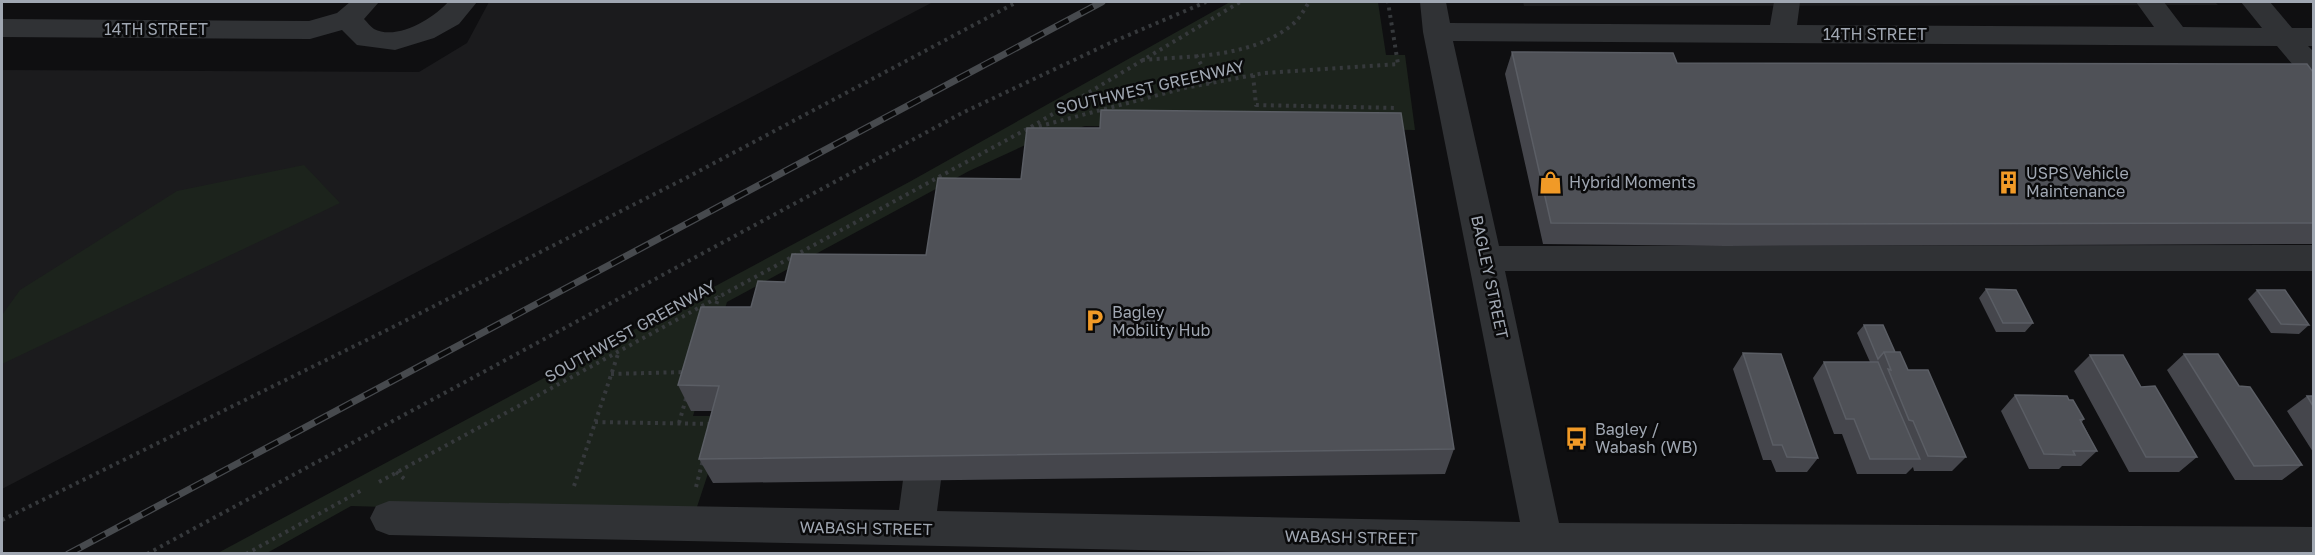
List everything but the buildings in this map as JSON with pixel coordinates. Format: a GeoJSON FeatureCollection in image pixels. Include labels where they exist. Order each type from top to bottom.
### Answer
{"type":"FeatureCollection","features":[{"type":"Feature","properties":{"kind":"street"},"geometry":{"type":"LineString","coordinates":[[356,10],[367,38],[395,41],[424,32],[449,18],[463,2]]}},
{"type":"Feature","properties":{"kind":"street"},"geometry":{"type":"LineString","coordinates":[[1782,34],[1787,2]]}},
{"type":"Feature","properties":{"kind":"street"},"geometry":{"type":"LineString","coordinates":[[2150,2],[2175,36]]}},
{"type":"Feature","properties":{"kind":"street"},"geometry":{"type":"LineString","coordinates":[[2255,2],[2313,71]]}},
{"type":"Feature","properties":{"kind":"street","name":"14TH STREET"},"geometry":{"type":"LineString","coordinates":[[2,28],[310,30],[356,10]]}},
{"type":"Feature","properties":{"kind":"street","name":"14TH STREET"},"geometry":{"type":"LineString","coordinates":[[1435,17],[1782,34],[2313,37]]}},
{"type":"Feature","properties":{"kind":"street","name":"BAGLEY STREET"},"geometry":{"type":"LineString","coordinates":[[1435,17],[1544,547]]}},
{"type":"Feature","properties":{"kind":"street"},"geometry":{"type":"LineString","coordinates":[[1486,259],[2313,258]]}},
{"type":"Feature","properties":{"kind":"street"},"geometry":{"type":"LineString","coordinates":[[916,529],[922,480]]}},
{"type":"Feature","properties":{"kind":"street","name":"WABASH STREET"},"geometry":{"type":"LineString","coordinates":[[389,518],[916,529],[1544,547],[2313,545]]}},
{"type":"Feature","properties":{"kind":"path"},"geometry":{"type":"LineString","coordinates":[[2,520],[664,189],[1017,2]]}},
{"type":"Feature","properties":{"kind":"path"},"geometry":{"type":"LineString","coordinates":[[147,554],[962,113],[1110,43],[1206,2]]}},
{"type":"Feature","properties":{"kind":"path","name":"SOUTHWEST GREENWAY"},"geometry":{"type":"LineString","coordinates":[[376,483],[1025,130],[1240,2]]}},
{"type":"Feature","properties":{"kind":"path"},"geometry":{"type":"LineString","coordinates":[[1141,60],[1236,51],[1274,38],[1294,24],[1309,2]]}},
{"type":"Feature","properties":{"kind":"path","name":"SOUTHWEST GREENWAY"},"geometry":{"type":"LineString","coordinates":[[1025,130],[1130,101],[1253,75],[1398,64],[1388,2]]}},
{"type":"Feature","properties":{"kind":"path"},"geometry":{"type":"LineString","coordinates":[[1196,56],[1211,83]]}},
{"type":"Feature","properties":{"kind":"path"},"geometry":{"type":"LineString","coordinates":[[1253,75],[1257,113]]}},
{"type":"Feature","properties":{"kind":"path"},"geometry":{"type":"LineString","coordinates":[[1129,110],[1130,101]]}},
{"type":"Feature","properties":{"kind":"path"},"geometry":{"type":"LineString","coordinates":[[1256,105],[1398,108]]}},
{"type":"Feature","properties":{"kind":"path"},"geometry":{"type":"LineString","coordinates":[[1355,106],[1355,115]]}},
{"type":"Feature","properties":{"kind":"path"},"geometry":{"type":"LineString","coordinates":[[712,317],[719,297]]}},
{"type":"Feature","properties":{"kind":"path"},"geometry":{"type":"LineString","coordinates":[[571,495],[619,351]]}},
{"type":"Feature","properties":{"kind":"path"},"geometry":{"type":"LineString","coordinates":[[611,374],[694,372]]}},
{"type":"Feature","properties":{"kind":"path"},"geometry":{"type":"LineString","coordinates":[[679,423],[688,393]]}},
{"type":"Feature","properties":{"kind":"path"},"geometry":{"type":"LineString","coordinates":[[595,422],[712,424],[710,434]]}},
{"type":"Feature","properties":{"kind":"path"},"geometry":{"type":"LineString","coordinates":[[694,494],[704,454]]}},
{"type":"Feature","properties":{"kind":"path"},"geometry":{"type":"LineString","coordinates":[[246,554],[366,489]]}},
{"type":"Feature","properties":{"kind":"shaded area"},"geometry":{"type":"Polygon","coordinates":[[[489,2],[933,2],[2,489],[2,70],[419,72],[467,43],[489,2]]]}},
{"type":"Feature","properties":{"kind":"shaded area"},"geometry":{"type":"Polygon","coordinates":[[[1230,2],[1378,2],[1386,55],[1405,55],[1415,130],[1085,126],[1032,142],[969,171],[727,302],[693,416],[727,416],[694,516],[351,506],[267,553],[216,554],[911,181],[1230,2]]]}},
{"type":"Feature","properties":{"kind":"shaded area"},"geometry":{"type":"Polygon","coordinates":[[[1523,2],[2215,2],[2218,5],[1524,6],[1523,2]]]}},
{"type":"Feature","properties":{"kind":"shaded area"},"geometry":{"type":"Polygon","coordinates":[[[304,165],[340,203],[2,364],[2,315],[20,290],[177,191],[304,165]]]}},
{"type":"Feature","properties":{"kind":"railway"},"geometry":{"type":"LineString","coordinates":[[68,554],[1102,2]]}},
{"type":"Feature","properties":{"kind":"place","name":"Hybrid Moments"},"geometry":{"type":"Point","coordinates":[1551,182]}},
{"type":"Feature","properties":{"kind":"place","name":"USPS Vehicle Maintenance"},"geometry":{"type":"Point","coordinates":[2008,182]}},
{"type":"Feature","properties":{"kind":"place","name":"Bagley Mobility Hub"},"geometry":{"type":"Point","coordinates":[1094,321]}},
{"type":"Feature","properties":{"kind":"place","name":"Bagley / Wabash (WB)"},"geometry":{"type":"Point","coordinates":[1577,438]}}]}
